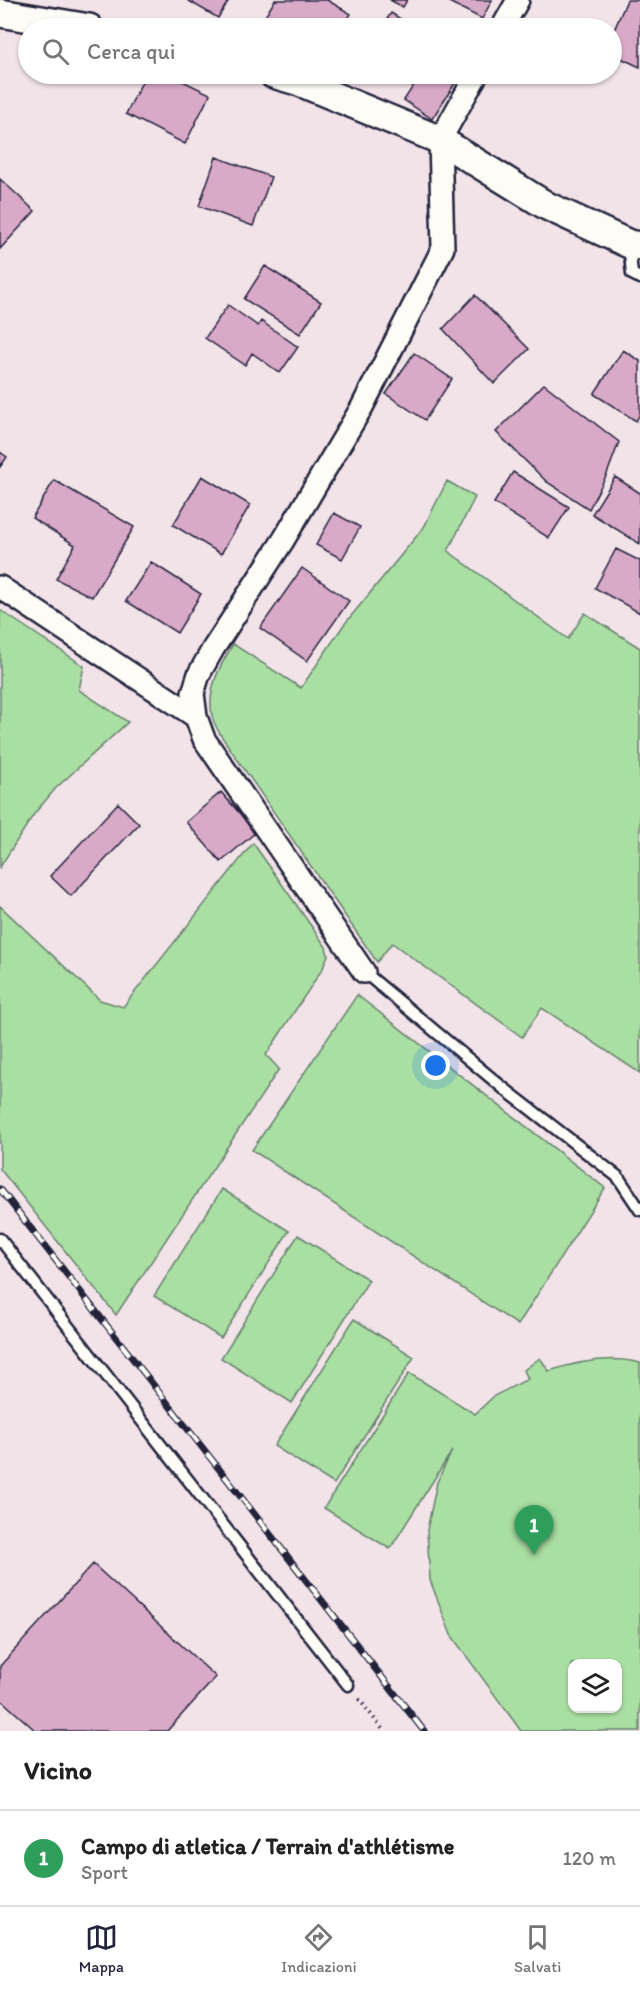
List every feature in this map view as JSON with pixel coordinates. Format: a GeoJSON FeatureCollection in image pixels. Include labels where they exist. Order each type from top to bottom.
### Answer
{"type":"FeatureCollection","features":[{"type":"Feature","properties":{"kind":"street"},"geometry":{"type":"LineString","coordinates":[[508,18],[518,0]]}},
{"type":"Feature","properties":{"kind":"street"},"geometry":{"type":"LineString","coordinates":[[0,13],[30,18]]}},
{"type":"Feature","properties":{"kind":"street"},"geometry":{"type":"LineString","coordinates":[[299,84],[430,135],[547,206],[634,245]]}},
{"type":"Feature","properties":{"kind":"street"},"geometry":{"type":"LineString","coordinates":[[364,972],[204,739],[196,717],[194,693],[199,674],[213,649],[284,539],[356,417],[443,248],[430,135],[469,84]]}},
{"type":"Feature","properties":{"kind":"street"},"geometry":{"type":"LineString","coordinates":[[0,587],[196,717]]}},
{"type":"Feature","properties":{"kind":"lane"},"geometry":{"type":"LineString","coordinates":[[634,245],[632,274],[640,278]]}},
{"type":"Feature","properties":{"kind":"lane"},"geometry":{"type":"LineString","coordinates":[[364,972],[502,1087],[618,1177],[640,1210]]}},
{"type":"Feature","properties":{"kind":"lane"},"geometry":{"type":"LineString","coordinates":[[0,1239],[348,1684]]}},
{"type":"Feature","properties":{"kind":"path"},"geometry":{"type":"LineString","coordinates":[[348,1684],[384,1731]]}},
{"type":"Feature","properties":{"kind":"green space"},"geometry":{"type":"Polygon","coordinates":[[[447,481],[475,497],[448,551],[568,639],[585,613],[640,648],[640,1073],[542,1008],[522,1037],[392,943],[377,962],[213,721],[211,696],[213,686],[219,669],[233,644],[301,688],[343,626],[424,527],[447,481]]]}},
{"type":"Feature","properties":{"kind":"green space"},"geometry":{"type":"Polygon","coordinates":[[[0,610],[84,666],[79,690],[128,722],[56,788],[34,814],[0,867],[0,610]]]}},
{"type":"Feature","properties":{"kind":"green space"},"geometry":{"type":"Polygon","coordinates":[[[253,843],[326,947],[328,955],[323,968],[266,1055],[279,1069],[116,1315],[0,1169],[0,906],[100,1000],[123,1007],[253,843]]]}},
{"type":"Feature","properties":{"kind":"green space"},"geometry":{"type":"Polygon","coordinates":[[[357,995],[605,1188],[518,1325],[252,1150],[357,995]]]}},
{"type":"Feature","properties":{"kind":"green space"},"geometry":{"type":"Polygon","coordinates":[[[222,1189],[289,1231],[221,1338],[154,1296],[222,1189]]]}},
{"type":"Feature","properties":{"kind":"green space"},"geometry":{"type":"Polygon","coordinates":[[[298,1235],[369,1280],[292,1403],[221,1358],[298,1235]]]}},
{"type":"Feature","properties":{"kind":"green space"},"geometry":{"type":"Polygon","coordinates":[[[354,1319],[414,1357],[334,1484],[274,1446],[354,1319]]]}},
{"type":"Feature","properties":{"kind":"green space"},"geometry":{"type":"Polygon","coordinates":[[[540,1358],[549,1371],[594,1361],[617,1360],[640,1363],[640,1731],[521,1731],[451,1635],[430,1580],[427,1530],[437,1482],[452,1451],[390,1549],[324,1508],[409,1373],[475,1414],[494,1396],[528,1379],[524,1370],[540,1358]]]}},
{"type":"Feature","properties":{"kind":"building"},"geometry":{"type":"Polygon","coordinates":[[[187,0],[229,0],[218,18],[187,0]]]}},
{"type":"Feature","properties":{"kind":"building"},"geometry":{"type":"Polygon","coordinates":[[[275,0],[327,0],[351,14],[348,18],[264,18],[275,0]]]}},
{"type":"Feature","properties":{"kind":"building"},"geometry":{"type":"Polygon","coordinates":[[[390,0],[407,0],[403,7],[390,0]]]}},
{"type":"Feature","properties":{"kind":"building"},"geometry":{"type":"Polygon","coordinates":[[[445,0],[492,0],[483,18],[445,0]]]}},
{"type":"Feature","properties":{"kind":"building"},"geometry":{"type":"Polygon","coordinates":[[[627,0],[640,0],[640,67],[622,59],[622,18],[619,18],[627,0]]]}},
{"type":"Feature","properties":{"kind":"building"},"geometry":{"type":"Polygon","coordinates":[[[391,13],[399,18],[388,18],[391,13]]]}},
{"type":"Feature","properties":{"kind":"building"},"geometry":{"type":"Polygon","coordinates":[[[141,84],[189,84],[210,94],[185,144],[126,114],[141,84]]]}},
{"type":"Feature","properties":{"kind":"building"},"geometry":{"type":"Polygon","coordinates":[[[415,84],[455,84],[432,119],[404,100],[415,84]]]}},
{"type":"Feature","properties":{"kind":"building"},"geometry":{"type":"Polygon","coordinates":[[[216,157],[271,177],[253,226],[199,206],[216,157]]]}},
{"type":"Feature","properties":{"kind":"building"},"geometry":{"type":"Polygon","coordinates":[[[0,179],[35,211],[0,249],[0,179]]]}},
{"type":"Feature","properties":{"kind":"building"},"geometry":{"type":"Polygon","coordinates":[[[265,266],[321,302],[300,334],[244,299],[265,266]]]}},
{"type":"Feature","properties":{"kind":"building"},"geometry":{"type":"Polygon","coordinates":[[[475,295],[529,349],[494,384],[443,329],[475,295]]]}},
{"type":"Feature","properties":{"kind":"building"},"geometry":{"type":"Polygon","coordinates":[[[228,305],[258,326],[261,321],[298,347],[280,373],[252,353],[245,365],[205,338],[228,305]]]}},
{"type":"Feature","properties":{"kind":"building"},"geometry":{"type":"Polygon","coordinates":[[[623,350],[640,361],[640,414],[636,421],[594,394],[623,350]]]}},
{"type":"Feature","properties":{"kind":"building"},"geometry":{"type":"Polygon","coordinates":[[[414,353],[452,379],[425,420],[386,394],[414,353]]]}},
{"type":"Feature","properties":{"kind":"building"},"geometry":{"type":"Polygon","coordinates":[[[544,384],[619,442],[607,474],[589,509],[547,482],[496,432],[544,384]]]}},
{"type":"Feature","properties":{"kind":"building"},"geometry":{"type":"Polygon","coordinates":[[[0,452],[7,457],[0,467],[0,452]]]}},
{"type":"Feature","properties":{"kind":"building"},"geometry":{"type":"Polygon","coordinates":[[[513,472],[569,507],[549,538],[494,503],[513,472]]]}},
{"type":"Feature","properties":{"kind":"building"},"geometry":{"type":"Polygon","coordinates":[[[202,476],[250,505],[221,554],[173,525],[202,476]]]}},
{"type":"Feature","properties":{"kind":"building"},"geometry":{"type":"Polygon","coordinates":[[[615,477],[640,493],[640,544],[592,514],[615,477]]]}},
{"type":"Feature","properties":{"kind":"building"},"geometry":{"type":"Polygon","coordinates":[[[54,480],[134,527],[92,597],[56,579],[75,545],[32,518],[54,480]]]}},
{"type":"Feature","properties":{"kind":"building"},"geometry":{"type":"Polygon","coordinates":[[[334,513],[360,527],[342,559],[316,545],[334,513]]]}},
{"type":"Feature","properties":{"kind":"building"},"geometry":{"type":"Polygon","coordinates":[[[616,549],[640,561],[640,613],[595,588],[616,549]]]}},
{"type":"Feature","properties":{"kind":"building"},"geometry":{"type":"Polygon","coordinates":[[[151,562],[201,594],[177,633],[126,601],[151,562]]]}},
{"type":"Feature","properties":{"kind":"building"},"geometry":{"type":"Polygon","coordinates":[[[302,568],[349,601],[307,661],[260,628],[302,568]]]}},
{"type":"Feature","properties":{"kind":"building"},"geometry":{"type":"Polygon","coordinates":[[[221,792],[256,832],[221,862],[186,822],[221,792]]]}},
{"type":"Feature","properties":{"kind":"building"},"geometry":{"type":"Polygon","coordinates":[[[118,803],[139,824],[71,896],[50,876],[118,803]]]}},
{"type":"Feature","properties":{"kind":"building"},"geometry":{"type":"Polygon","coordinates":[[[93,1564],[216,1677],[167,1731],[36,1731],[0,1699],[0,1666],[93,1564]]]}},
{"type":"Feature","properties":{"kind":"railway"},"geometry":{"type":"LineString","coordinates":[[0,1189],[424,1731]]}},
{"type":"Feature","properties":{"kind":"place","name":"Campo di atletica / Terrain d'athlétisme"},"geometry":{"type":"Point","coordinates":[534,1555]}}]}
